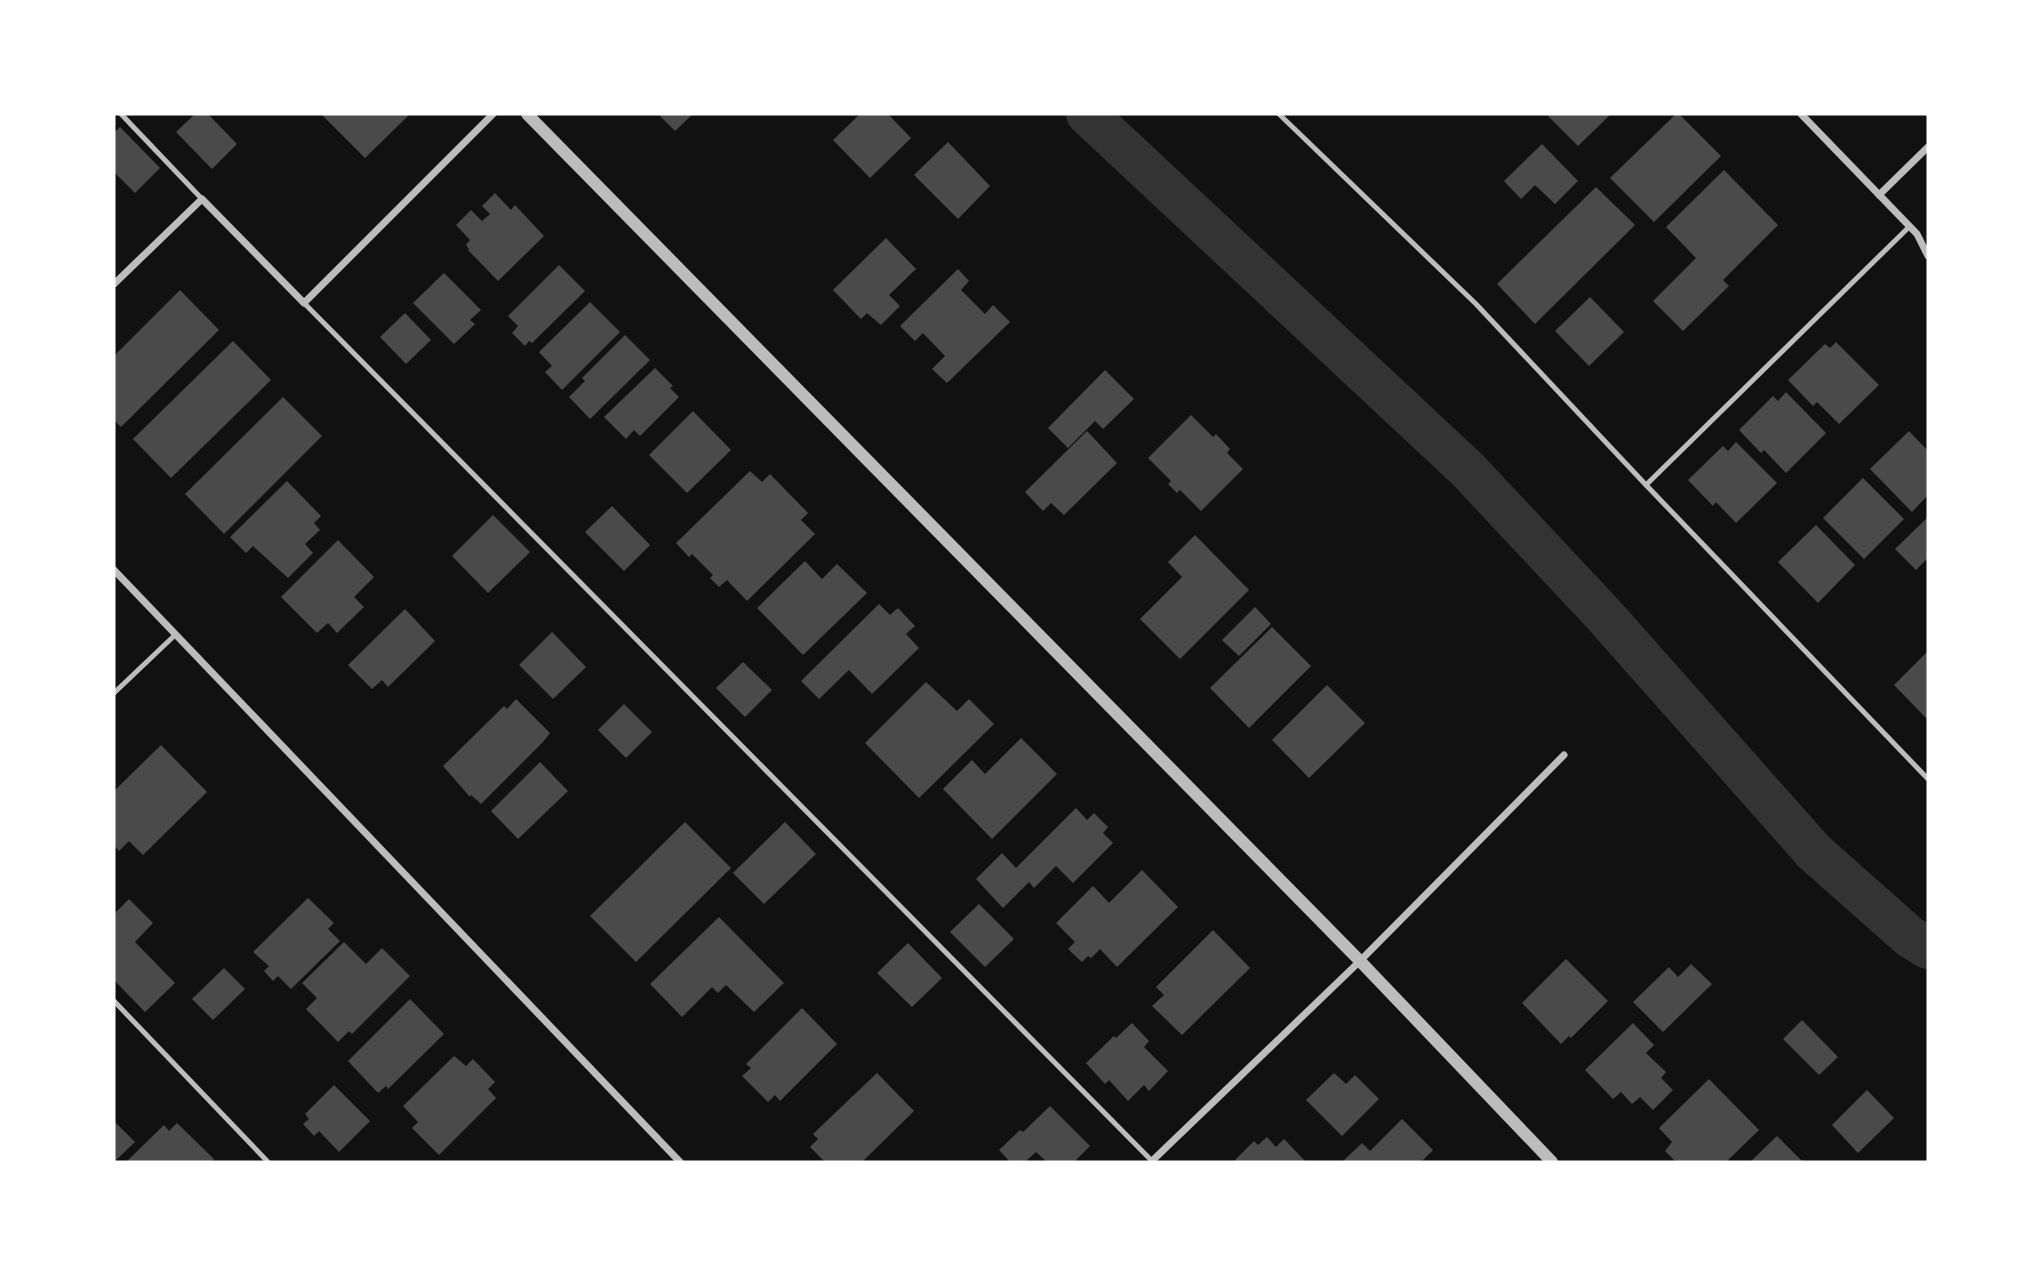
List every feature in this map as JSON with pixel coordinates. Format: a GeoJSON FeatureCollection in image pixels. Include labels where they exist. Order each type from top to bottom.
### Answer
{"type":"FeatureCollection","features":[{"type":"Feature","properties":{"kind":"street"},"geometry":{"type":"LineString","coordinates":[[114,284],[202,199],[304,303],[492,114]]}},
{"type":"Feature","properties":{"kind":"street"},"geometry":{"type":"LineString","coordinates":[[527,114],[1360,961],[1552,1162]]}},
{"type":"Feature","properties":{"kind":"street"},"geometry":{"type":"LineString","coordinates":[[1801,114],[1910,226],[1928,256]]}},
{"type":"Feature","properties":{"kind":"street"},"geometry":{"type":"LineString","coordinates":[[1880,195],[1928,147]]}},
{"type":"Feature","properties":{"kind":"street"},"geometry":{"type":"LineString","coordinates":[[114,570],[680,1162]]}},
{"type":"Feature","properties":{"kind":"street"},"geometry":{"type":"LineString","coordinates":[[1153,1161],[1360,961],[1564,755]]}},
{"type":"Feature","properties":{"kind":"lane"},"geometry":{"type":"LineString","coordinates":[[121,114],[202,199]]}},
{"type":"Feature","properties":{"kind":"lane"},"geometry":{"type":"LineString","coordinates":[[1279,114],[1476,304],[1928,779]]}},
{"type":"Feature","properties":{"kind":"lane"},"geometry":{"type":"LineString","coordinates":[[1646,485],[1910,226]]}},
{"type":"Feature","properties":{"kind":"lane"},"geometry":{"type":"LineString","coordinates":[[304,303],[1153,1161]]}},
{"type":"Feature","properties":{"kind":"lane"},"geometry":{"type":"LineString","coordinates":[[114,692],[175,635]]}},
{"type":"Feature","properties":{"kind":"lane"},"geometry":{"type":"LineString","coordinates":[[114,1001],[268,1162]]}},
{"type":"Feature","properties":{"kind":"building"},"geometry":{"type":"Polygon","coordinates":[[[195,114],[208,114],[237,144],[212,169],[176,132],[195,114]]]}},
{"type":"Feature","properties":{"kind":"building"},"geometry":{"type":"Polygon","coordinates":[[[321,114],[410,114],[365,158],[321,114]]]}},
{"type":"Feature","properties":{"kind":"building"},"geometry":{"type":"Polygon","coordinates":[[[658,114],[693,114],[675,131],[658,114]]]}},
{"type":"Feature","properties":{"kind":"building"},"geometry":{"type":"Polygon","coordinates":[[[860,114],[888,114],[911,138],[870,178],[833,140],[860,114]]]}},
{"type":"Feature","properties":{"kind":"building"},"geometry":{"type":"Polygon","coordinates":[[[1546,114],[1611,114],[1578,146],[1546,114]]]}},
{"type":"Feature","properties":{"kind":"building"},"geometry":{"type":"Polygon","coordinates":[[[1676,114],[1721,156],[1654,222],[1610,178],[1676,114]]]}},
{"type":"Feature","properties":{"kind":"building"},"geometry":{"type":"Polygon","coordinates":[[[120,127],[160,168],[135,193],[114,172],[114,133],[120,127]]]}},
{"type":"Feature","properties":{"kind":"building"},"geometry":{"type":"Polygon","coordinates":[[[948,142],[990,186],[958,219],[914,175],[948,142]]]}},
{"type":"Feature","properties":{"kind":"building"},"geometry":{"type":"Polygon","coordinates":[[[1542,144],[1578,181],[1555,204],[1535,185],[1521,199],[1504,181],[1542,144]]]}},
{"type":"Feature","properties":{"kind":"building"},"geometry":{"type":"Polygon","coordinates":[[[1724,170],[1778,225],[1723,280],[1729,286],[1683,331],[1653,301],[1696,258],[1666,227],[1724,170]]]}},
{"type":"Feature","properties":{"kind":"building"},"geometry":{"type":"Polygon","coordinates":[[[1596,187],[1635,225],[1535,324],[1497,284],[1596,187]]]}},
{"type":"Feature","properties":{"kind":"building"},"geometry":{"type":"Polygon","coordinates":[[[495,193],[511,210],[515,205],[544,236],[498,281],[468,250],[466,245],[470,240],[456,225],[471,210],[482,221],[490,214],[482,206],[495,193]]]}},
{"type":"Feature","properties":{"kind":"building"},"geometry":{"type":"Polygon","coordinates":[[[886,238],[916,269],[889,295],[900,306],[881,325],[867,313],[861,319],[833,290],[886,238]]]}},
{"type":"Feature","properties":{"kind":"building"},"geometry":{"type":"Polygon","coordinates":[[[559,265],[585,291],[532,343],[529,341],[525,346],[512,333],[518,326],[508,316],[559,265]]]}},
{"type":"Feature","properties":{"kind":"building"},"geometry":{"type":"Polygon","coordinates":[[[958,269],[969,281],[961,290],[985,314],[993,305],[1010,322],[947,383],[932,369],[945,356],[923,333],[915,341],[900,326],[958,269]]]}},
{"type":"Feature","properties":{"kind":"building"},"geometry":{"type":"Polygon","coordinates":[[[444,273],[481,310],[470,320],[475,324],[454,344],[413,303],[444,273]]]}},
{"type":"Feature","properties":{"kind":"building"},"geometry":{"type":"Polygon","coordinates":[[[180,290],[219,330],[121,427],[114,420],[114,356],[180,290]]]}},
{"type":"Feature","properties":{"kind":"building"},"geometry":{"type":"Polygon","coordinates":[[[1590,297],[1624,332],[1589,366],[1555,331],[1590,297]]]}},
{"type":"Feature","properties":{"kind":"building"},"geometry":{"type":"Polygon","coordinates":[[[590,302],[620,332],[562,390],[545,372],[552,366],[539,352],[590,302]]]}},
{"type":"Feature","properties":{"kind":"building"},"geometry":{"type":"Polygon","coordinates":[[[405,313],[431,340],[406,364],[380,337],[405,313]]]}},
{"type":"Feature","properties":{"kind":"building"},"geometry":{"type":"Polygon","coordinates":[[[625,335],[650,360],[590,419],[569,397],[585,381],[582,378],[625,335]]]}},
{"type":"Feature","properties":{"kind":"building"},"geometry":{"type":"Polygon","coordinates":[[[233,341],[271,380],[171,478],[133,439],[233,341]]]}},
{"type":"Feature","properties":{"kind":"building"},"geometry":{"type":"Polygon","coordinates":[[[1836,342],[1879,385],[1839,424],[1817,402],[1813,406],[1788,380],[1825,344],[1830,348],[1836,342]]]}},
{"type":"Feature","properties":{"kind":"building"},"geometry":{"type":"Polygon","coordinates":[[[655,368],[673,386],[670,388],[679,397],[640,436],[634,430],[626,439],[604,417],[655,368]]]}},
{"type":"Feature","properties":{"kind":"building"},"geometry":{"type":"Polygon","coordinates":[[[1105,370],[1134,399],[1103,429],[1095,421],[1068,448],[1048,428],[1105,370]]]}},
{"type":"Feature","properties":{"kind":"building"},"geometry":{"type":"Polygon","coordinates":[[[1786,392],[1826,433],[1786,473],[1764,450],[1761,453],[1739,430],[1773,396],[1778,401],[1786,392]]]}},
{"type":"Feature","properties":{"kind":"building"},"geometry":{"type":"Polygon","coordinates":[[[283,397],[322,436],[224,534],[185,494],[283,397]]]}},
{"type":"Feature","properties":{"kind":"building"},"geometry":{"type":"Polygon","coordinates":[[[693,411],[731,450],[687,493],[649,455],[693,411]]]}},
{"type":"Feature","properties":{"kind":"building"},"geometry":{"type":"Polygon","coordinates":[[[1191,415],[1213,437],[1216,434],[1230,449],[1227,453],[1243,469],[1201,511],[1180,490],[1177,493],[1168,484],[1171,481],[1148,458],[1191,415]]]}},
{"type":"Feature","properties":{"kind":"building"},"geometry":{"type":"Polygon","coordinates":[[[1087,431],[1117,463],[1064,515],[1051,503],[1043,511],[1025,492],[1087,431]]]}},
{"type":"Feature","properties":{"kind":"building"},"geometry":{"type":"Polygon","coordinates":[[[1909,431],[1928,451],[1928,495],[1912,512],[1870,469],[1909,431]]]}},
{"type":"Feature","properties":{"kind":"building"},"geometry":{"type":"Polygon","coordinates":[[[1736,442],[1777,483],[1736,523],[1716,502],[1713,506],[1688,480],[1723,446],[1728,451],[1736,442]]]}},
{"type":"Feature","properties":{"kind":"building"},"geometry":{"type":"Polygon","coordinates":[[[750,471],[762,482],[770,474],[808,513],[801,520],[815,534],[747,601],[727,580],[719,587],[710,578],[713,575],[692,554],[689,557],[676,543],[750,471]]]}},
{"type":"Feature","properties":{"kind":"building"},"geometry":{"type":"Polygon","coordinates":[[[1863,478],[1904,519],[1864,559],[1823,518],[1863,478]]]}},
{"type":"Feature","properties":{"kind":"building"},"geometry":{"type":"Polygon","coordinates":[[[287,481],[321,516],[314,523],[320,530],[305,544],[313,553],[288,578],[253,546],[246,553],[230,537],[287,481]]]}},
{"type":"Feature","properties":{"kind":"building"},"geometry":{"type":"Polygon","coordinates":[[[612,506],[650,545],[624,571],[585,532],[612,506]]]}},
{"type":"Feature","properties":{"kind":"building"},"geometry":{"type":"Polygon","coordinates":[[[493,515],[530,552],[488,593],[452,556],[493,515]]]}},
{"type":"Feature","properties":{"kind":"building"},"geometry":{"type":"Polygon","coordinates":[[[1928,517],[1928,558],[1916,570],[1895,549],[1928,517]]]}},
{"type":"Feature","properties":{"kind":"building"},"geometry":{"type":"Polygon","coordinates":[[[1816,525],[1855,565],[1818,603],[1778,562],[1816,525]]]}},
{"type":"Feature","properties":{"kind":"building"},"geometry":{"type":"Polygon","coordinates":[[[1195,535],[1249,590],[1180,659],[1140,619],[1182,577],[1168,562],[1195,535]]]}},
{"type":"Feature","properties":{"kind":"building"},"geometry":{"type":"Polygon","coordinates":[[[338,540],[374,577],[354,597],[364,607],[337,633],[328,623],[317,633],[281,597],[338,540]]]}},
{"type":"Feature","properties":{"kind":"building"},"geometry":{"type":"Polygon","coordinates":[[[805,561],[822,579],[837,564],[867,593],[803,655],[757,608],[805,561]]]}},
{"type":"Feature","properties":{"kind":"building"},"geometry":{"type":"Polygon","coordinates":[[[879,604],[890,615],[898,608],[915,626],[906,634],[919,648],[872,694],[849,670],[819,699],[801,681],[879,604]]]}},
{"type":"Feature","properties":{"kind":"building"},"geometry":{"type":"Polygon","coordinates":[[[1255,607],[1271,624],[1239,656],[1222,640],[1255,607]]]}},
{"type":"Feature","properties":{"kind":"building"},"geometry":{"type":"Polygon","coordinates":[[[405,609],[435,641],[388,687],[382,680],[372,689],[348,665],[405,609]]]}},
{"type":"Feature","properties":{"kind":"building"},"geometry":{"type":"Polygon","coordinates":[[[1272,627],[1311,666],[1249,728],[1210,688],[1272,627]]]}},
{"type":"Feature","properties":{"kind":"building"},"geometry":{"type":"Polygon","coordinates":[[[552,632],[586,667],[553,699],[519,665],[552,632]]]}},
{"type":"Feature","properties":{"kind":"building"},"geometry":{"type":"Polygon","coordinates":[[[1928,651],[1928,720],[1894,685],[1928,651]]]}},
{"type":"Feature","properties":{"kind":"building"},"geometry":{"type":"Polygon","coordinates":[[[743,662],[772,690],[745,717],[716,688],[743,662]]]}},
{"type":"Feature","properties":{"kind":"building"},"geometry":{"type":"Polygon","coordinates":[[[926,682],[957,711],[969,699],[994,724],[919,798],[865,743],[926,682]]]}},
{"type":"Feature","properties":{"kind":"building"},"geometry":{"type":"Polygon","coordinates":[[[1327,685],[1365,723],[1309,778],[1272,740],[1327,685]]]}},
{"type":"Feature","properties":{"kind":"building"},"geometry":{"type":"Polygon","coordinates":[[[516,699],[550,733],[481,804],[471,795],[470,797],[443,766],[504,706],[507,709],[516,699]]]}},
{"type":"Feature","properties":{"kind":"building"},"geometry":{"type":"Polygon","coordinates":[[[624,704],[652,732],[626,758],[598,730],[624,704]]]}},
{"type":"Feature","properties":{"kind":"building"},"geometry":{"type":"Polygon","coordinates":[[[1021,738],[1057,774],[992,839],[943,789],[972,760],[985,774],[1021,738]]]}},
{"type":"Feature","properties":{"kind":"building"},"geometry":{"type":"Polygon","coordinates":[[[161,745],[207,792],[143,855],[129,841],[119,851],[114,845],[114,791],[161,745]]]}},
{"type":"Feature","properties":{"kind":"building"},"geometry":{"type":"Polygon","coordinates":[[[540,762],[568,791],[518,839],[491,811],[540,762]]]}},
{"type":"Feature","properties":{"kind":"building"},"geometry":{"type":"Polygon","coordinates":[[[1076,808],[1087,820],[1094,813],[1108,827],[1103,833],[1113,843],[1073,883],[1056,866],[1034,888],[1029,882],[1003,908],[976,879],[1002,853],[1016,868],[1076,808]]]}},
{"type":"Feature","properties":{"kind":"building"},"geometry":{"type":"Polygon","coordinates":[[[685,822],[731,868],[636,962],[590,916],[685,822]]]}},
{"type":"Feature","properties":{"kind":"building"},"geometry":{"type":"Polygon","coordinates":[[[785,822],[816,854],[764,904],[733,873],[785,822]]]}},
{"type":"Feature","properties":{"kind":"building"},"geometry":{"type":"Polygon","coordinates":[[[1142,870],[1178,907],[1117,967],[1100,949],[1082,962],[1068,949],[1075,942],[1056,923],[1093,886],[1109,903],[1142,870]]]}},
{"type":"Feature","properties":{"kind":"building"},"geometry":{"type":"Polygon","coordinates":[[[308,898],[334,923],[328,929],[340,941],[291,989],[278,976],[273,981],[264,971],[269,966],[253,952],[308,898]]]}},
{"type":"Feature","properties":{"kind":"building"},"geometry":{"type":"Polygon","coordinates":[[[129,899],[153,923],[135,942],[175,983],[145,1012],[114,980],[114,914],[129,899]]]}},
{"type":"Feature","properties":{"kind":"building"},"geometry":{"type":"Polygon","coordinates":[[[979,904],[1014,939],[985,967],[950,932],[979,904]]]}},
{"type":"Feature","properties":{"kind":"building"},"geometry":{"type":"Polygon","coordinates":[[[719,917],[784,983],[754,1012],[726,985],[718,993],[712,987],[682,1017],[650,984],[719,917]]]}},
{"type":"Feature","properties":{"kind":"building"},"geometry":{"type":"Polygon","coordinates":[[[1213,930],[1250,968],[1182,1035],[1152,1006],[1164,995],[1156,987],[1213,930]]]}},
{"type":"Feature","properties":{"kind":"building"},"geometry":{"type":"Polygon","coordinates":[[[344,942],[366,964],[382,948],[410,976],[352,1034],[349,1031],[338,1042],[306,1009],[317,998],[302,983],[344,942]]]}},
{"type":"Feature","properties":{"kind":"building"},"geometry":{"type":"Polygon","coordinates":[[[908,943],[942,978],[912,1007],[877,973],[908,943]]]}},
{"type":"Feature","properties":{"kind":"building"},"geometry":{"type":"Polygon","coordinates":[[[1566,959],[1608,1001],[1571,1038],[1569,1036],[1561,1044],[1522,1003],[1566,959]]]}},
{"type":"Feature","properties":{"kind":"building"},"geometry":{"type":"Polygon","coordinates":[[[1691,964],[1712,984],[1663,1032],[1633,1002],[1669,967],[1678,977],[1691,964]]]}},
{"type":"Feature","properties":{"kind":"building"},"geometry":{"type":"Polygon","coordinates":[[[224,968],[245,989],[213,1020],[192,999],[224,968]]]}},
{"type":"Feature","properties":{"kind":"building"},"geometry":{"type":"Polygon","coordinates":[[[410,999],[444,1034],[388,1089],[386,1086],[378,1093],[348,1061],[410,999]]]}},
{"type":"Feature","properties":{"kind":"building"},"geometry":{"type":"Polygon","coordinates":[[[802,1008],[837,1044],[780,1101],[775,1095],[768,1102],[742,1076],[751,1068],[746,1064],[802,1008]]]}},
{"type":"Feature","properties":{"kind":"building"},"geometry":{"type":"Polygon","coordinates":[[[1802,1020],[1838,1057],[1819,1075],[1783,1039],[1802,1020]]]}},
{"type":"Feature","properties":{"kind":"building"},"geometry":{"type":"Polygon","coordinates":[[[1132,1023],[1149,1041],[1144,1047],[1168,1071],[1149,1091],[1144,1085],[1128,1101],[1109,1080],[1105,1084],[1086,1063],[1132,1023]]]}},
{"type":"Feature","properties":{"kind":"building"},"geometry":{"type":"Polygon","coordinates":[[[1633,1023],[1654,1045],[1646,1053],[1666,1072],[1661,1078],[1673,1090],[1653,1110],[1640,1097],[1632,1104],[1621,1092],[1613,1099],[1585,1070],[1633,1023]]]}},
{"type":"Feature","properties":{"kind":"building"},"geometry":{"type":"Polygon","coordinates":[[[454,1056],[466,1066],[473,1059],[495,1082],[488,1089],[496,1098],[439,1155],[412,1128],[418,1122],[403,1106],[454,1056]]]}},
{"type":"Feature","properties":{"kind":"building"},"geometry":{"type":"Polygon","coordinates":[[[877,1073],[914,1111],[862,1162],[825,1162],[810,1147],[818,1139],[813,1134],[877,1073]]]}},
{"type":"Feature","properties":{"kind":"building"},"geometry":{"type":"Polygon","coordinates":[[[1334,1073],[1346,1084],[1355,1075],[1379,1099],[1342,1136],[1306,1100],[1334,1073]]]}},
{"type":"Feature","properties":{"kind":"building"},"geometry":{"type":"Polygon","coordinates":[[[1709,1079],[1759,1130],[1726,1162],[1676,1162],[1665,1151],[1672,1142],[1659,1128],[1709,1079]]]}},
{"type":"Feature","properties":{"kind":"building"},"geometry":{"type":"Polygon","coordinates":[[[334,1085],[370,1121],[339,1152],[319,1131],[314,1136],[303,1124],[309,1119],[305,1114],[334,1085]]]}},
{"type":"Feature","properties":{"kind":"building"},"geometry":{"type":"Polygon","coordinates":[[[1867,1090],[1894,1118],[1858,1153],[1832,1125],[1867,1090]]]}},
{"type":"Feature","properties":{"kind":"building"},"geometry":{"type":"Polygon","coordinates":[[[1050,1106],[1090,1146],[1074,1162],[1047,1162],[1036,1152],[1025,1162],[1010,1162],[999,1150],[1050,1106]]]}},
{"type":"Feature","properties":{"kind":"building"},"geometry":{"type":"Polygon","coordinates":[[[1402,1119],[1433,1150],[1421,1162],[1342,1162],[1362,1143],[1370,1151],[1402,1119]]]}},
{"type":"Feature","properties":{"kind":"building"},"geometry":{"type":"Polygon","coordinates":[[[114,1121],[135,1142],[114,1162],[114,1121]]]}},
{"type":"Feature","properties":{"kind":"building"},"geometry":{"type":"Polygon","coordinates":[[[177,1123],[214,1159],[211,1162],[126,1162],[164,1125],[169,1131],[177,1123]]]}},
{"type":"Feature","properties":{"kind":"building"},"geometry":{"type":"Polygon","coordinates":[[[1777,1136],[1803,1162],[1750,1162],[1777,1136]]]}},
{"type":"Feature","properties":{"kind":"building"},"geometry":{"type":"Polygon","coordinates":[[[1267,1137],[1276,1147],[1284,1139],[1306,1162],[1233,1162],[1254,1141],[1258,1145],[1267,1137]]]}},
{"type":"Feature","properties":{"kind":"waterway"},"geometry":{"type":"LineString","coordinates":[[1087,114],[1468,470],[1603,614],[1814,852],[1910,937],[1928,948]]}}]}
